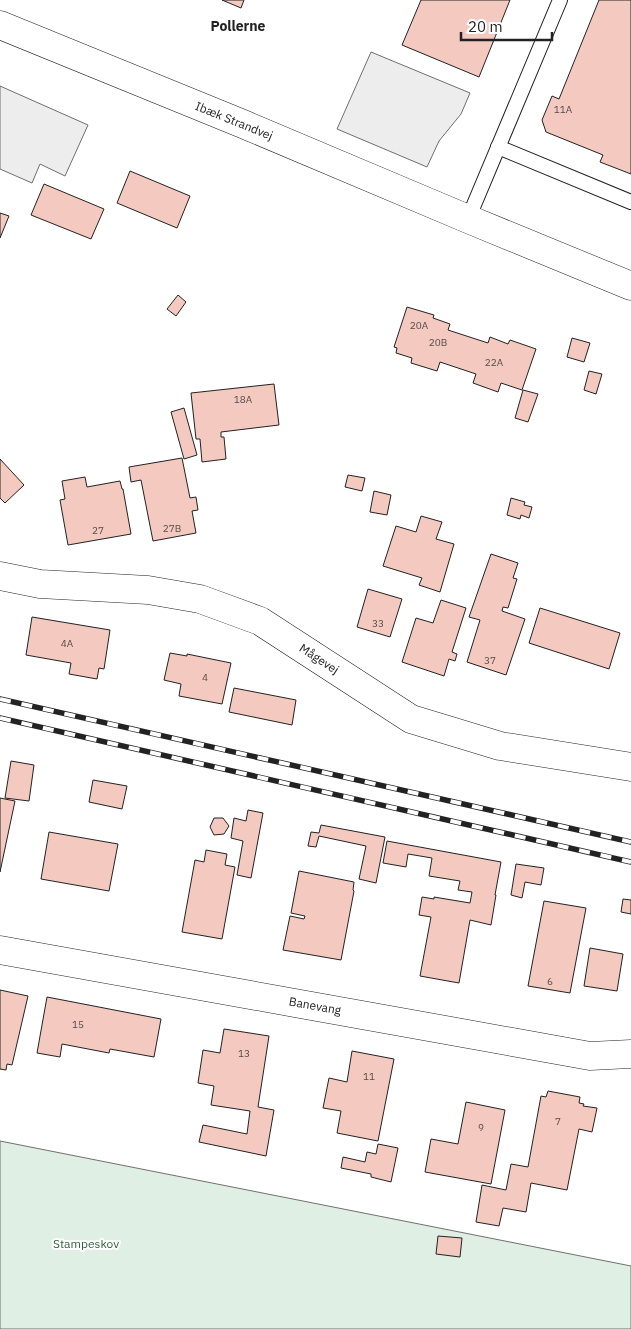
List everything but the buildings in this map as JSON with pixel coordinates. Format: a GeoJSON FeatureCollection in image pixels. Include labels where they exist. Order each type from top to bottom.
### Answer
{"type":"FeatureCollection","features":[{"type":"Feature","properties":{"kind":"street","name":"Ibæk Strandvej"},"geometry":{"type":"LineString","coordinates":[[0,25],[631,286]]}},
{"type":"Feature","properties":{"kind":"street","name":"Mågevej"},"geometry":{"type":"LineString","coordinates":[[0,576],[40,584],[148,590],[200,599],[260,621],[411,719],[500,746],[631,767]]}},
{"type":"Feature","properties":{"kind":"street","name":"Banevang"},"geometry":{"type":"LineString","coordinates":[[0,950],[590,1056],[631,1054]]}},
{"type":"Feature","properties":{"kind":"lane"},"geometry":{"type":"LineString","coordinates":[[468,219],[560,0]]}},
{"type":"Feature","properties":{"kind":"lane"},"geometry":{"type":"LineString","coordinates":[[498,147],[631,202]]}},
{"type":"Feature","properties":{"kind":"green space","name":"Stampeskov"},"geometry":{"type":"Polygon","coordinates":[[[0,1141],[631,1266],[631,1329],[0,1329],[0,1141]]]}},
{"type":"Feature","properties":{"kind":"shaded area"},"geometry":{"type":"Polygon","coordinates":[[[371,52],[470,93],[461,114],[439,141],[427,167],[337,129],[371,52]]]}},
{"type":"Feature","properties":{"kind":"shaded area"},"geometry":{"type":"Polygon","coordinates":[[[0,86],[88,125],[65,176],[40,164],[32,183],[0,169],[0,86]]]}},
{"type":"Feature","properties":{"kind":"railway"},"geometry":{"type":"LineString","coordinates":[[0,699],[631,842]]}},
{"type":"Feature","properties":{"kind":"railway"},"geometry":{"type":"LineString","coordinates":[[0,718],[631,862]]}},
{"type":"Feature","properties":{"kind":"district","name":"Pollerne"},"geometry":{"type":"Point","coordinates":[238,26]}}]}
